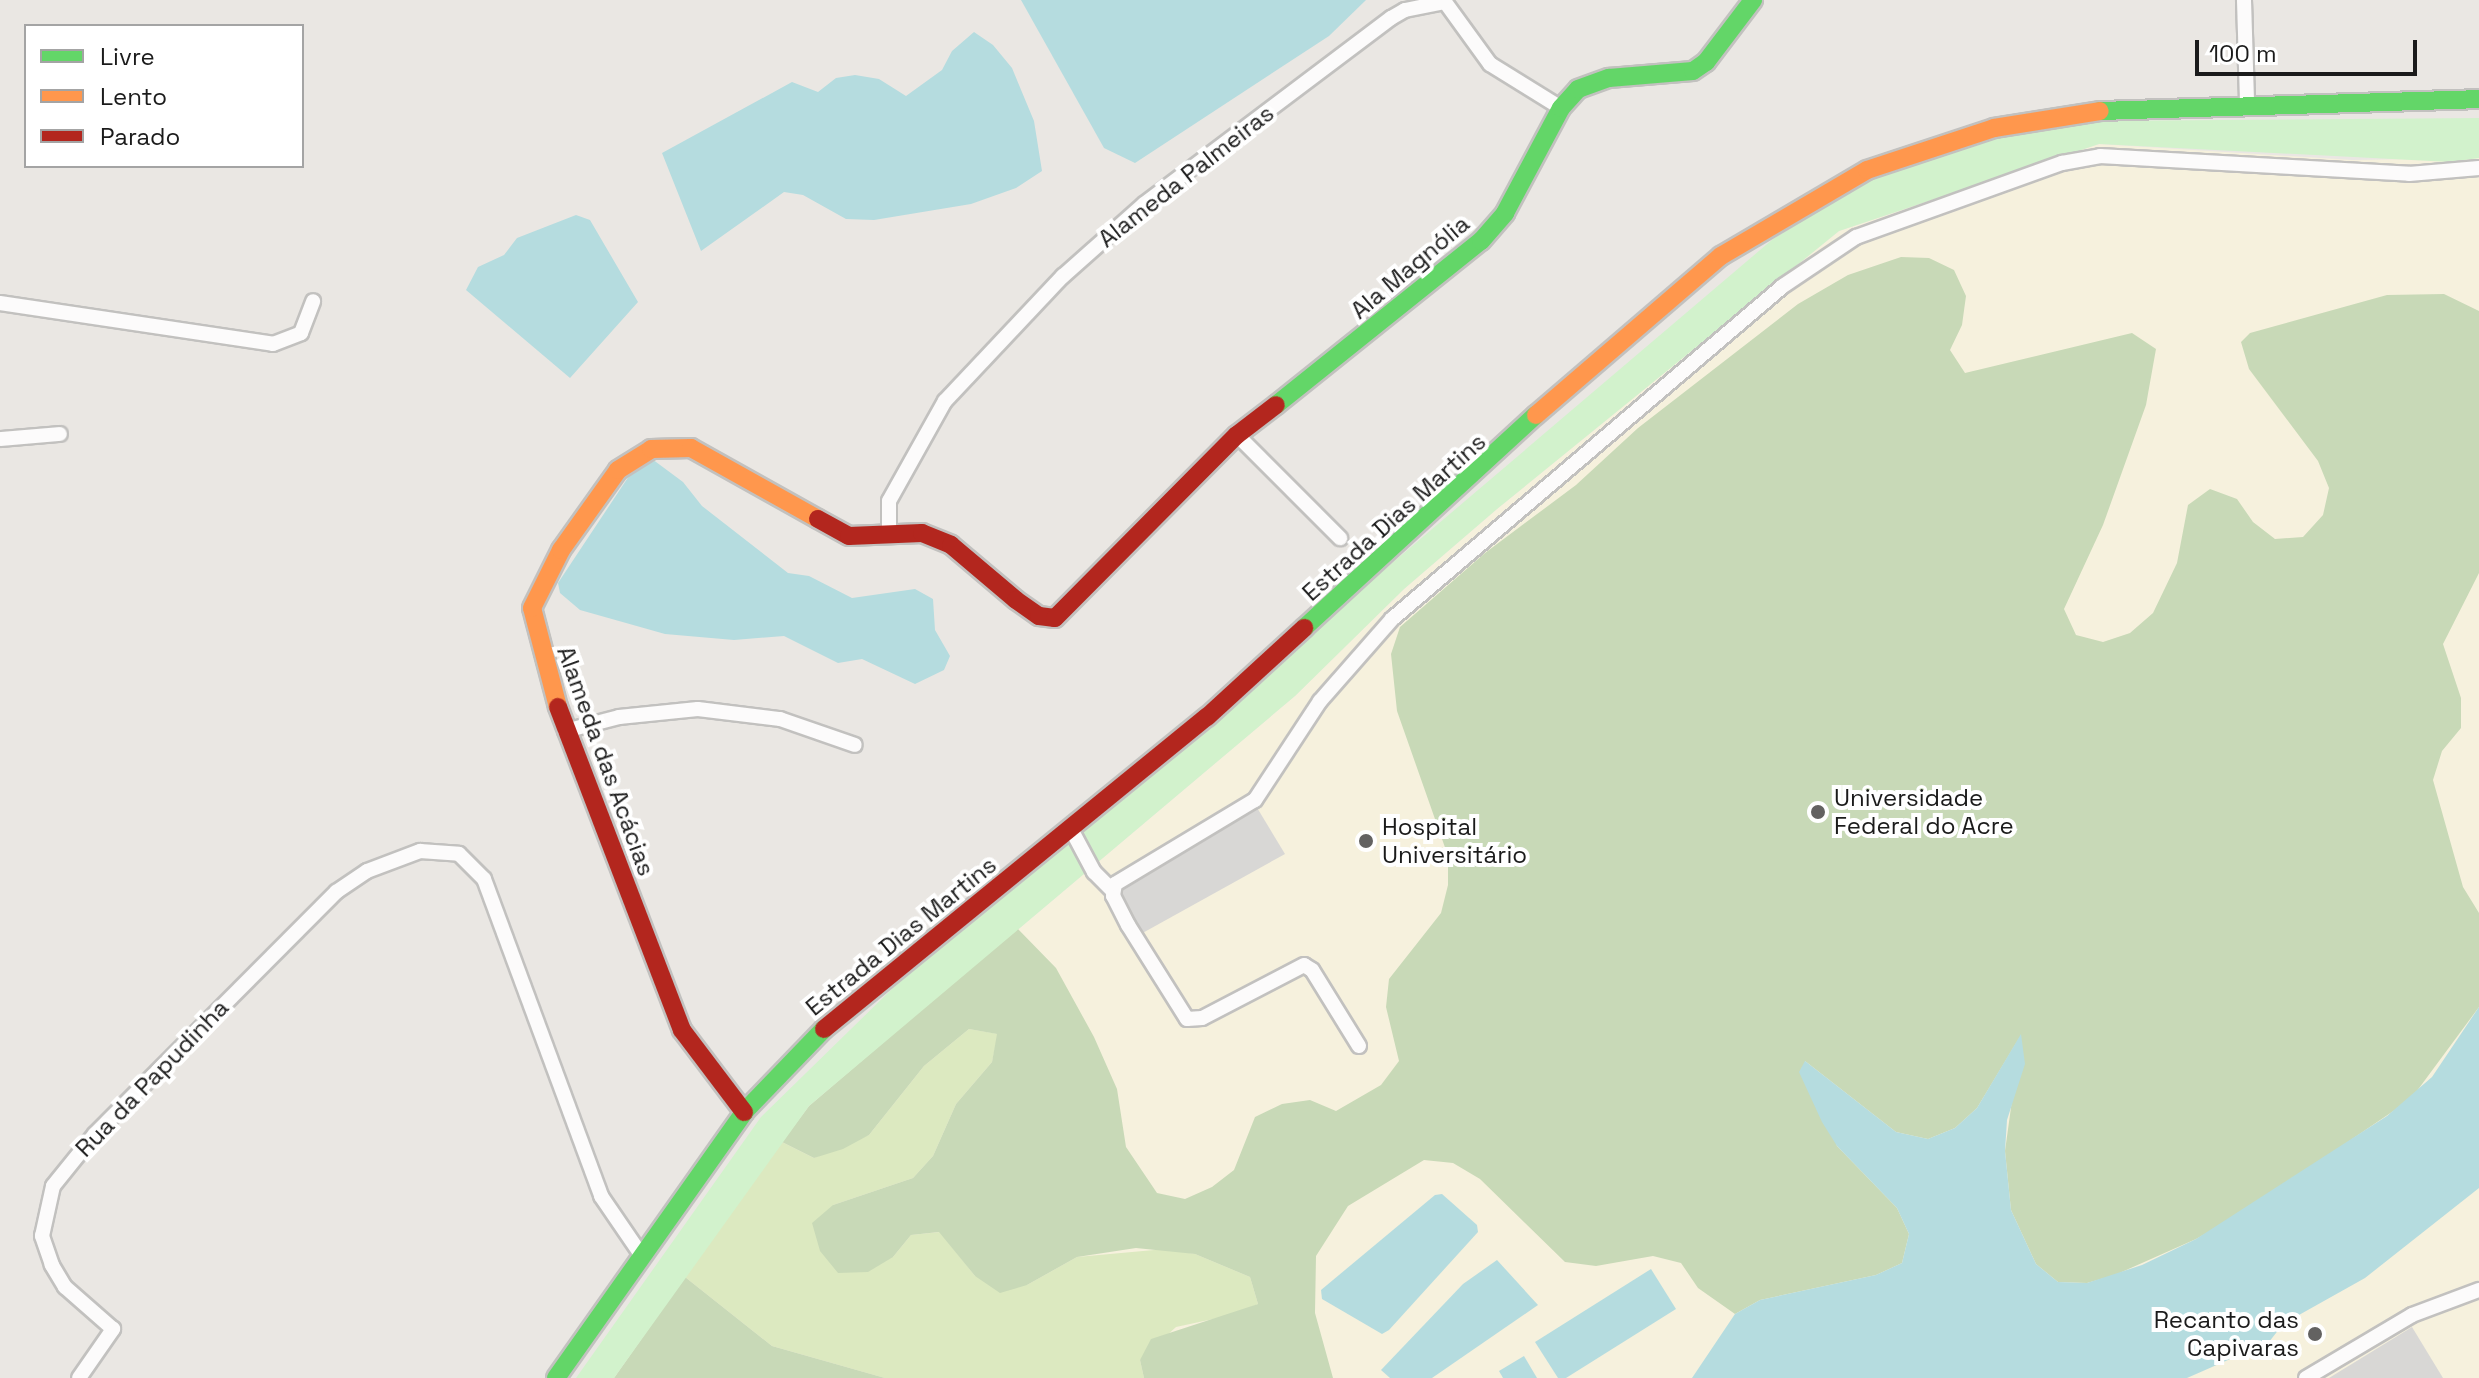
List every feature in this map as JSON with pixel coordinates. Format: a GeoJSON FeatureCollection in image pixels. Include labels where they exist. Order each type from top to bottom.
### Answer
{"type":"FeatureCollection","features":[{"type":"Feature","properties":{"kind":"street","name":"Ala Magnólia"},"geometry":{"type":"LineString","coordinates":[[1082,596],[1237,435],[1458,263],[1505,213],[1561,108],[1578,89],[1609,78],[1693,71],[1706,62],[1753,0]]}},
{"type":"Feature","properties":{"kind":"street"},"geometry":{"type":"LineString","coordinates":[[2244,0],[2247,103]]}},
{"type":"Feature","properties":{"kind":"street","name":"Alameda Palmeiras"},"geometry":{"type":"LineString","coordinates":[[889,532],[889,501],[945,401],[1063,276],[1144,204],[1391,18],[1405,10],[1447,1],[1490,64],[1561,108]]}},
{"type":"Feature","properties":{"kind":"street","name":"Estrada Dias Martins"},"geometry":{"type":"LineString","coordinates":[[556,1378],[640,1253],[744,1112],[862,995],[1071,829],[1328,610],[1690,278],[1768,225],[1913,151],[1994,128],[2112,109],[2479,99]]}},
{"type":"Feature","properties":{"kind":"street"},"geometry":{"type":"LineString","coordinates":[[1112,890],[1255,800],[1320,701],[1392,619],[1783,286],[1856,237],[2062,163],[2100,156],[2409,174],[2479,168]]}},
{"type":"Feature","properties":{"kind":"street"},"geometry":{"type":"LineString","coordinates":[[0,303],[273,344],[301,333],[313,301]]}},
{"type":"Feature","properties":{"kind":"street"},"geometry":{"type":"LineString","coordinates":[[0,439],[60,434]]}},
{"type":"Feature","properties":{"kind":"street"},"geometry":{"type":"LineString","coordinates":[[1237,435],[1340,538]]}},
{"type":"Feature","properties":{"kind":"street","name":"Alameda das Acácias"},"geometry":{"type":"LineString","coordinates":[[744,1112],[699,1059],[682,1030],[565,731],[533,625],[532,608],[561,550],[618,470],[651,449],[691,448],[849,536],[922,533],[951,545],[1039,616],[1055,618],[1082,596]]}},
{"type":"Feature","properties":{"kind":"street"},"geometry":{"type":"LineString","coordinates":[[565,731],[619,717],[698,709],[780,719],[855,745]]}},
{"type":"Feature","properties":{"kind":"street"},"geometry":{"type":"LineString","coordinates":[[1071,829],[1094,872],[1112,890],[1128,925],[1187,1019],[1202,1018],[1304,965],[1312,970],[1359,1046]]}},
{"type":"Feature","properties":{"kind":"street","name":"Rua da Papudinha"},"geometry":{"type":"LineString","coordinates":[[79,1378],[113,1329],[65,1287],[52,1265],[42,1236],[53,1186],[95,1134],[336,892],[394,858],[441,850],[459,854],[484,879],[601,1196],[640,1253]]}},
{"type":"Feature","properties":{"kind":"street"},"geometry":{"type":"LineString","coordinates":[[2306,1378],[2412,1315],[2479,1290]]}},
{"type":"Feature","properties":{"kind":"shaded area","name":"Universidade Federal do Acre"},"geometry":{"type":"Polygon","coordinates":[[[2099,144],[2352,160],[2479,158],[2479,1378],[614,1378],[809,1106],[1295,696],[1404,589],[1497,509],[1839,231],[2099,144]]]}},
{"type":"Feature","properties":{"kind":"shaded area"},"geometry":{"type":"Polygon","coordinates":[[[1256,806],[1285,854],[1139,935],[1118,890],[1256,806]]]}},
{"type":"Feature","properties":{"kind":"shaded area"},"geometry":{"type":"Polygon","coordinates":[[[2412,1327],[2443,1378],[2329,1378],[2412,1327]]]}},
{"type":"Feature","properties":{"kind":"green space"},"geometry":{"type":"Polygon","coordinates":[[[2479,118],[2479,158],[2450,162],[2099,144],[1839,231],[1497,509],[1404,589],[1295,696],[809,1106],[614,1378],[576,1378],[761,1117],[895,986],[1773,239],[1866,181],[1971,140],[2093,121],[2479,118]]]}},
{"type":"Feature","properties":{"kind":"green space","name":"Universidade Federal do Acre"},"geometry":{"type":"Polygon","coordinates":[[[1901,257],[1929,258],[1954,270],[1966,296],[1962,325],[1950,350],[1965,373],[2132,333],[2156,349],[2146,405],[2103,525],[2064,609],[2076,635],[2103,642],[2130,633],[2153,613],[2177,563],[2188,505],[2210,489],[2237,499],[2253,522],[2275,539],[2303,537],[2323,515],[2329,488],[2318,461],[2249,369],[2241,342],[2250,333],[2387,295],[2444,294],[2479,311],[2479,573],[2443,644],[2461,698],[2461,728],[2442,751],[2433,780],[2463,887],[2479,913],[2479,1007],[2411,1099],[2248,1210],[2196,1239],[2115,1275],[2087,1283],[2058,1282],[2036,1264],[2011,1210],[2005,1151],[2021,1035],[1977,1108],[1955,1128],[1928,1139],[1896,1132],[1805,1061],[1837,1146],[1897,1208],[1909,1234],[1902,1263],[1876,1275],[1760,1300],[1735,1314],[1698,1288],[1681,1263],[1653,1256],[1596,1266],[1565,1262],[1480,1179],[1453,1163],[1424,1160],[1348,1206],[1316,1256],[1315,1313],[1333,1378],[1144,1378],[1140,1360],[1151,1339],[1258,1304],[1250,1277],[1195,1254],[1136,1248],[1077,1257],[1027,1285],[1000,1293],[975,1276],[939,1232],[911,1235],[893,1257],[868,1272],[838,1273],[820,1251],[812,1223],[833,1205],[913,1178],[933,1156],[956,1104],[992,1062],[997,1034],[969,1029],[924,1066],[869,1135],[843,1149],[814,1158],[782,1142],[809,1106],[1017,928],[1056,968],[1094,1037],[1117,1089],[1126,1147],[1157,1193],[1185,1199],[1212,1187],[1234,1170],[1255,1117],[1282,1104],[1310,1100],[1336,1111],[1381,1085],[1399,1061],[1386,1007],[1389,979],[1441,913],[1448,885],[1448,856],[1397,711],[1391,654],[1400,627],[1485,553],[1576,485],[1638,428],[1798,304],[1848,275],[1901,257]]]}},
{"type":"Feature","properties":{"kind":"green space"},"geometry":{"type":"Polygon","coordinates":[[[969,1029],[998,1034],[992,1062],[956,1104],[933,1156],[913,1178],[833,1205],[893,1257],[911,1235],[940,1232],[975,1276],[1027,1285],[1077,1257],[1165,1249],[1195,1254],[1250,1277],[1258,1304],[1232,1315],[1176,1327],[1140,1360],[1144,1378],[885,1378],[772,1346],[685,1277],[782,1142],[814,1158],[869,1135],[924,1066],[969,1029]]]}},
{"type":"Feature","properties":{"kind":"green space"},"geometry":{"type":"Polygon","coordinates":[[[685,1277],[772,1346],[885,1378],[614,1378],[685,1277]]]}},
{"type":"Feature","properties":{"kind":"water"},"geometry":{"type":"Polygon","coordinates":[[[1021,0],[1366,0],[1329,36],[1135,163],[1104,148],[1021,0]]]}},
{"type":"Feature","properties":{"kind":"water"},"geometry":{"type":"Polygon","coordinates":[[[974,32],[993,45],[1012,68],[1034,121],[1042,171],[1016,188],[971,204],[874,220],[846,219],[803,195],[784,192],[701,251],[662,153],[792,82],[818,92],[836,78],[855,75],[879,79],[906,96],[942,70],[952,51],[974,32]]]}},
{"type":"Feature","properties":{"kind":"water"},"geometry":{"type":"Polygon","coordinates":[[[576,215],[590,220],[638,302],[570,378],[466,290],[478,267],[504,255],[517,238],[576,215]]]}},
{"type":"Feature","properties":{"kind":"water"},"geometry":{"type":"Polygon","coordinates":[[[652,459],[683,482],[702,506],[788,573],[809,576],[852,598],[915,589],[933,599],[935,630],[950,656],[944,670],[915,684],[862,659],[838,663],[784,636],[734,640],[665,634],[580,610],[560,593],[558,583],[631,473],[652,459]]]}},
{"type":"Feature","properties":{"kind":"water"},"geometry":{"type":"Polygon","coordinates":[[[2479,1007],[2479,1188],[2365,1278],[2283,1324],[2269,1342],[2187,1378],[1692,1378],[1735,1314],[1760,1300],[1876,1275],[1902,1263],[1909,1234],[1897,1208],[1837,1146],[1799,1072],[1805,1061],[1896,1132],[1928,1139],[1955,1128],[1977,1108],[2021,1034],[2025,1064],[2007,1120],[2005,1151],[2011,1210],[2036,1264],[2058,1282],[2087,1283],[2142,1265],[2196,1239],[2387,1116],[2432,1077],[2479,1007]]]}},
{"type":"Feature","properties":{"kind":"water"},"geometry":{"type":"Polygon","coordinates":[[[1442,1194],[1477,1225],[1478,1232],[1389,1330],[1382,1334],[1322,1299],[1321,1290],[1435,1195],[1442,1194]]]}},
{"type":"Feature","properties":{"kind":"water"},"geometry":{"type":"Polygon","coordinates":[[[1497,1260],[1538,1305],[1432,1378],[1390,1378],[1381,1370],[1463,1284],[1497,1260]]]}},
{"type":"Feature","properties":{"kind":"water"},"geometry":{"type":"Polygon","coordinates":[[[1651,1269],[1676,1309],[1566,1378],[1558,1378],[1535,1342],[1651,1269]]]}},
{"type":"Feature","properties":{"kind":"water"},"geometry":{"type":"Polygon","coordinates":[[[1524,1356],[1537,1378],[1503,1378],[1499,1371],[1524,1356]]]}},
{"type":"Feature","properties":{"kind":"traffic: fast"},"geometry":{"type":"LineString","coordinates":[[1276,405],[1481,241],[1505,213],[1561,108],[1578,89],[1609,78],[1693,71],[1706,62],[1753,0]]}},
{"type":"Feature","properties":{"kind":"traffic: fast"},"geometry":{"type":"LineString","coordinates":[[2100,111],[2479,99]]}},
{"type":"Feature","properties":{"kind":"traffic: fast"},"geometry":{"type":"LineString","coordinates":[[1304,628],[1536,415]]}},
{"type":"Feature","properties":{"kind":"traffic: fast"},"geometry":{"type":"LineString","coordinates":[[556,1378],[744,1112],[824,1029]]}},
{"type":"Feature","properties":{"kind":"traffic: slow"},"geometry":{"type":"LineString","coordinates":[[1536,415],[1721,256],[1867,170],[1994,128],[2100,111]]}},
{"type":"Feature","properties":{"kind":"traffic: slow"},"geometry":{"type":"LineString","coordinates":[[558,707],[532,608],[561,550],[618,470],[651,449],[691,448],[818,519]]}},
{"type":"Feature","properties":{"kind":"traffic: jam"},"geometry":{"type":"LineString","coordinates":[[818,519],[849,536],[922,533],[951,545],[1016,600],[1039,616],[1055,618],[1237,435],[1276,405]]}},
{"type":"Feature","properties":{"kind":"traffic: jam"},"geometry":{"type":"LineString","coordinates":[[824,1029],[1207,717],[1304,628]]}},
{"type":"Feature","properties":{"kind":"traffic: jam"},"geometry":{"type":"LineString","coordinates":[[558,707],[682,1030],[744,1112]]}},
{"type":"Feature","properties":{"kind":"place","name":"Universidade Federal do Acre"},"geometry":{"type":"Point","coordinates":[1818,812]}},
{"type":"Feature","properties":{"kind":"place","name":"Hospital Universitário"},"geometry":{"type":"Point","coordinates":[1366,841]}},
{"type":"Feature","properties":{"kind":"place","name":"Recanto das Capivaras"},"geometry":{"type":"Point","coordinates":[2315,1334]}}]}
